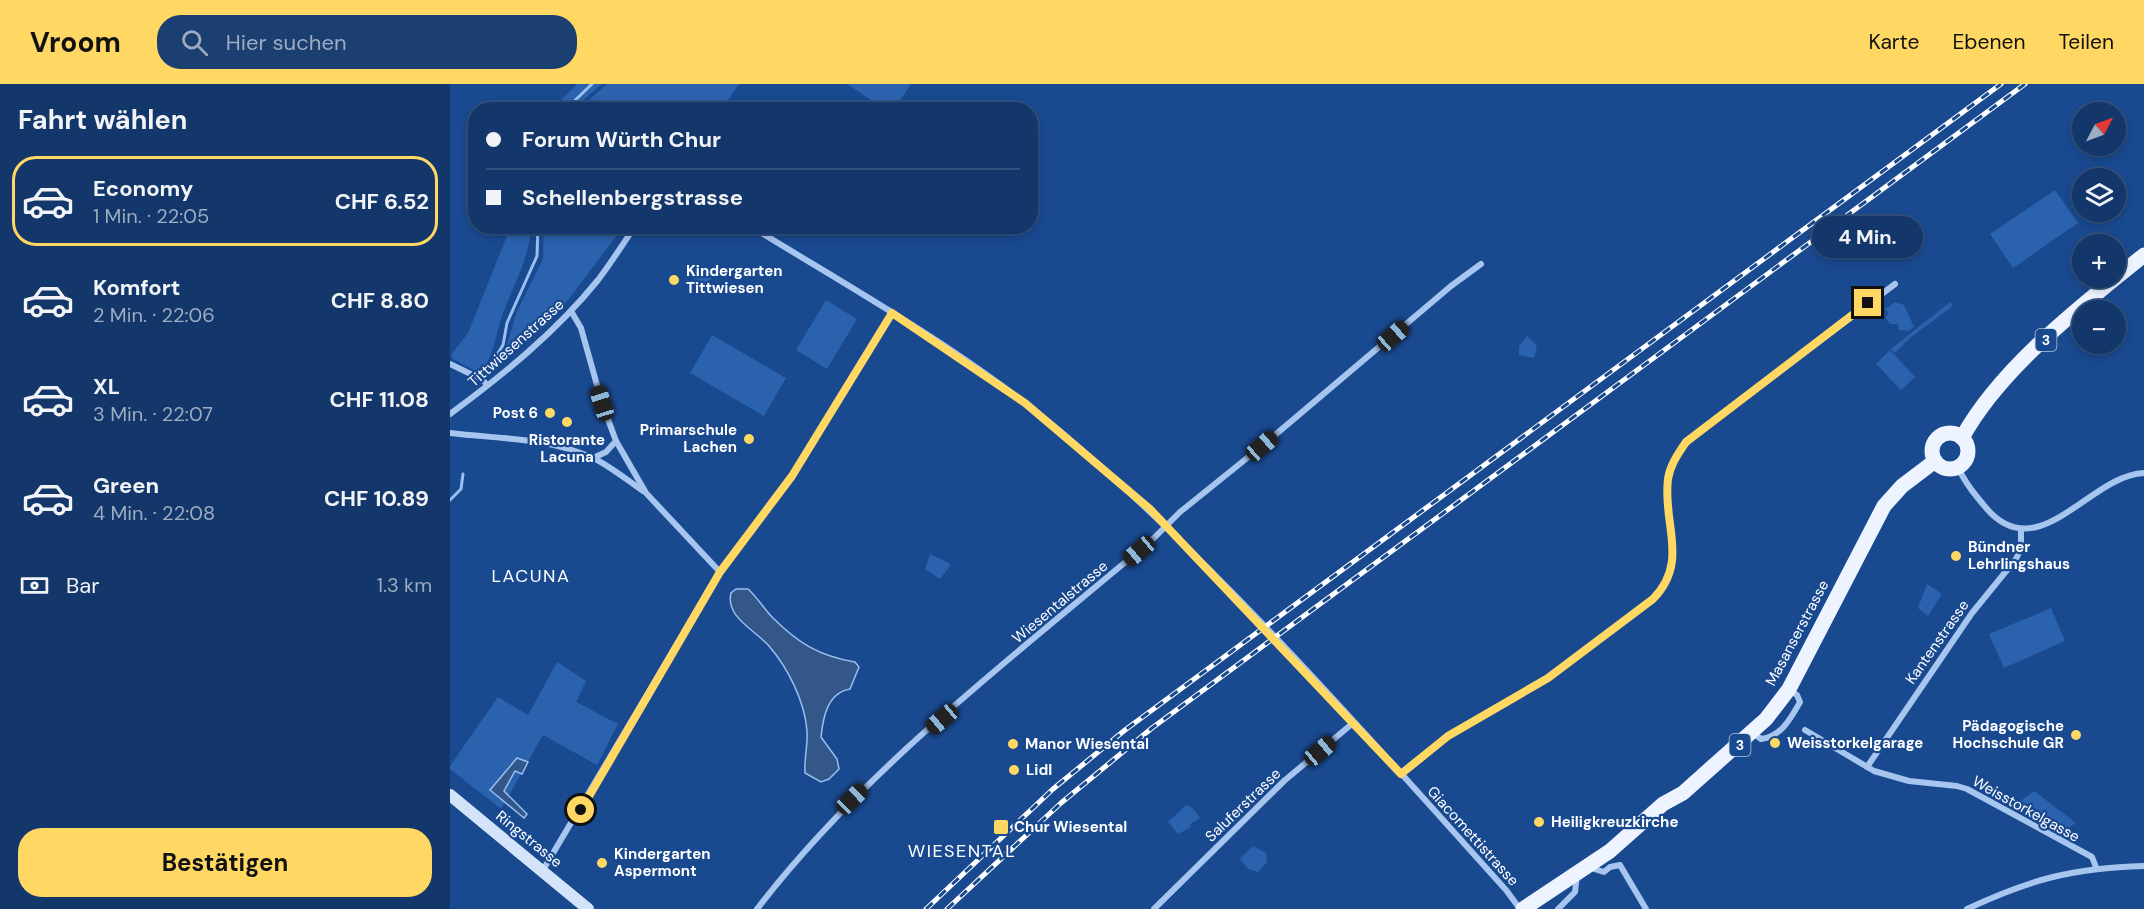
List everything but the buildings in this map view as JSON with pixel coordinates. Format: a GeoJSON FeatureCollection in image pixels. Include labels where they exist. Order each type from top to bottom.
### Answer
{"type":"FeatureCollection","features":[{"type":"Feature","properties":{"kind":"main road","name":"3"},"geometry":{"type":"LineString","coordinates":[[1958,467],[1968,453],[1962,438],[1981,405],[2002,382],[2091,298],[2144,255]]}},
{"type":"Feature","properties":{"kind":"main road"},"geometry":{"type":"LineString","coordinates":[[1958,467],[1948,469],[1935,461],[1932,450],[1934,442],[1940,436],[1952,434],[1962,438]]}},
{"type":"Feature","properties":{"kind":"main road","name":"Masanserstrasse"},"geometry":{"type":"LineString","coordinates":[[1521,909],[1583,871],[1663,804],[1683,793],[1753,732],[1789,689],[1884,506],[1902,486],[1935,461]]}},
{"type":"Feature","properties":{"kind":"main road","name":"Ringstrasse"},"geometry":{"type":"LineString","coordinates":[[450,795],[588,909]]}},
{"type":"Feature","properties":{"kind":"street","name":"Tittwiesenstrasse"},"geometry":{"type":"LineString","coordinates":[[450,414],[487,385],[571,311],[598,279],[629,234]]}},
{"type":"Feature","properties":{"kind":"street","name":"Giacomettistrasse"},"geometry":{"type":"LineString","coordinates":[[763,234],[892,313],[1025,403],[1076,444],[1166,525],[1401,774],[1521,909]]}},
{"type":"Feature","properties":{"kind":"street","name":"Wiesentalstrasse"},"geometry":{"type":"LineString","coordinates":[[757,909],[810,843],[880,772],[1166,525],[1451,286],[1481,264]]}},
{"type":"Feature","properties":{"kind":"street"},"geometry":{"type":"LineString","coordinates":[[1401,774],[1448,736],[1548,678],[1653,599],[1663,586],[1671,568],[1674,553],[1668,479],[1673,463],[1686,442],[1895,284]]}},
{"type":"Feature","properties":{"kind":"street"},"geometry":{"type":"LineString","coordinates":[[571,311],[581,328],[602,403],[616,441],[646,493],[720,572]]}},
{"type":"Feature","properties":{"kind":"street"},"geometry":{"type":"LineString","coordinates":[[543,870],[720,572],[792,476],[892,313]]}},
{"type":"Feature","properties":{"kind":"street"},"geometry":{"type":"LineString","coordinates":[[450,364],[483,380],[487,385]]}},
{"type":"Feature","properties":{"kind":"street"},"geometry":{"type":"LineString","coordinates":[[450,433],[521,439],[566,448],[593,458],[646,493]]}},
{"type":"Feature","properties":{"kind":"street"},"geometry":{"type":"LineString","coordinates":[[593,458],[606,452],[616,441]]}},
{"type":"Feature","properties":{"kind":"street"},"geometry":{"type":"LineString","coordinates":[[1958,467],[1977,498],[1993,516],[2006,525],[2021,530],[2046,524],[2116,482],[2144,473]]}},
{"type":"Feature","properties":{"kind":"street","name":"Kantenstrasse"},"geometry":{"type":"LineString","coordinates":[[1867,767],[1972,613],[2016,559],[2021,548],[2021,530]]}},
{"type":"Feature","properties":{"kind":"street","name":"Saluferstrasse"},"geometry":{"type":"LineString","coordinates":[[1154,909],[1284,781],[1353,723]]}},
{"type":"Feature","properties":{"kind":"street","name":"Weisstorkelgasse"},"geometry":{"type":"LineString","coordinates":[[1805,730],[1867,767],[1897,779],[1967,789],[2092,857],[2096,867]]}},
{"type":"Feature","properties":{"kind":"street"},"geometry":{"type":"LineString","coordinates":[[1558,909],[1575,892],[1583,871],[1604,872],[1610,867],[1620,865],[1646,909]]}},
{"type":"Feature","properties":{"kind":"street"},"geometry":{"type":"LineString","coordinates":[[1967,909],[2038,879],[2096,867],[2144,866]]}},
{"type":"Feature","properties":{"kind":"shaded area"},"geometry":{"type":"Polygon","coordinates":[[[577,84],[602,84],[581,102],[559,102],[577,84]]]}},
{"type":"Feature","properties":{"kind":"shaded area"},"geometry":{"type":"Polygon","coordinates":[[[607,84],[739,84],[727,102],[587,102],[607,84]]]}},
{"type":"Feature","properties":{"kind":"shaded area"},"geometry":{"type":"Polygon","coordinates":[[[847,84],[911,84],[899,102],[874,102],[847,84]]]}},
{"type":"Feature","properties":{"kind":"shaded area"},"geometry":{"type":"Polygon","coordinates":[[[2055,190],[2072,214],[2072,222],[2078,223],[2013,268],[1990,234],[2055,190]]]}},
{"type":"Feature","properties":{"kind":"shaded area"},"geometry":{"type":"Polygon","coordinates":[[[507,234],[530,234],[524,262],[502,316],[491,353],[479,373],[453,359],[451,355],[468,333],[507,234]]]}},
{"type":"Feature","properties":{"kind":"shaded area"},"geometry":{"type":"Polygon","coordinates":[[[544,234],[618,234],[569,299],[539,330],[489,373],[506,348],[517,311],[543,259],[544,234]]]}},
{"type":"Feature","properties":{"kind":"shaded area"},"geometry":{"type":"Polygon","coordinates":[[[703,265],[715,272],[704,289],[693,281],[703,265]]]}},
{"type":"Feature","properties":{"kind":"shaded area"},"geometry":{"type":"Polygon","coordinates":[[[826,300],[857,319],[827,369],[796,350],[826,300]]]}},
{"type":"Feature","properties":{"kind":"shaded area"},"geometry":{"type":"Polygon","coordinates":[[[1895,302],[1904,305],[1914,327],[1908,331],[1899,330],[1898,324],[1890,324],[1885,317],[1889,314],[1885,309],[1895,302]]]}},
{"type":"Feature","properties":{"kind":"shaded area"},"geometry":{"type":"Polygon","coordinates":[[[1950,302],[1953,306],[1911,337],[1895,353],[1891,349],[1950,302]]]}},
{"type":"Feature","properties":{"kind":"shaded area"},"geometry":{"type":"Polygon","coordinates":[[[712,335],[786,378],[764,416],[690,373],[712,335]]]}},
{"type":"Feature","properties":{"kind":"shaded area"},"geometry":{"type":"Polygon","coordinates":[[[1527,336],[1537,346],[1534,358],[1519,355],[1519,346],[1527,336]]]}},
{"type":"Feature","properties":{"kind":"shaded area"},"geometry":{"type":"Polygon","coordinates":[[[1890,350],[1915,377],[1901,390],[1876,364],[1890,350]]]}},
{"type":"Feature","properties":{"kind":"shaded area"},"geometry":{"type":"Polygon","coordinates":[[[930,554],[949,563],[950,566],[940,579],[925,569],[930,554]]]}},
{"type":"Feature","properties":{"kind":"shaded area"},"geometry":{"type":"Polygon","coordinates":[[[1927,584],[1942,594],[1928,616],[1918,608],[1927,584]]]}},
{"type":"Feature","properties":{"kind":"shaded area"},"geometry":{"type":"Polygon","coordinates":[[[736,589],[748,589],[773,618],[800,641],[820,652],[855,662],[859,667],[850,689],[842,691],[831,701],[823,722],[821,737],[837,759],[839,769],[829,779],[821,782],[805,773],[807,731],[799,697],[776,655],[763,640],[742,623],[732,609],[731,593],[736,589]]]}},
{"type":"Feature","properties":{"kind":"shaded area"},"geometry":{"type":"Polygon","coordinates":[[[2051,608],[2065,641],[2004,668],[1989,634],[2051,608]]]}},
{"type":"Feature","properties":{"kind":"shaded area"},"geometry":{"type":"Polygon","coordinates":[[[557,662],[586,681],[576,702],[618,724],[597,765],[543,735],[501,809],[450,769],[450,766],[498,697],[528,715],[557,662]]]}},
{"type":"Feature","properties":{"kind":"shaded area"},"geometry":{"type":"Polygon","coordinates":[[[517,758],[528,762],[522,774],[515,771],[504,791],[527,814],[524,818],[490,790],[517,758]]]}},
{"type":"Feature","properties":{"kind":"shaded area"},"geometry":{"type":"Polygon","coordinates":[[[2034,791],[2076,823],[2062,832],[2019,802],[2034,791]]]}},
{"type":"Feature","properties":{"kind":"shaded area"},"geometry":{"type":"Polygon","coordinates":[[[1186,805],[1192,807],[1200,818],[1190,824],[1191,827],[1178,834],[1168,822],[1186,805]]]}},
{"type":"Feature","properties":{"kind":"shaded area"},"geometry":{"type":"Polygon","coordinates":[[[1253,846],[1266,853],[1267,862],[1258,872],[1248,869],[1240,859],[1253,846]]]}},
{"type":"Feature","properties":{"kind":"waterway"},"geometry":{"type":"LineString","coordinates":[[573,102],[592,84]]}},
{"type":"Feature","properties":{"kind":"waterway"},"geometry":{"type":"LineString","coordinates":[[489,368],[503,345],[507,323],[537,256],[538,234]]}},
{"type":"Feature","properties":{"kind":"waterway"},"geometry":{"type":"LineString","coordinates":[[450,500],[461,489],[463,474]]}},
{"type":"Feature","properties":{"kind":"railway"},"geometry":{"type":"LineString","coordinates":[[926,909],[1053,789],[1125,730],[2001,84]]}},
{"type":"Feature","properties":{"kind":"railway"},"geometry":{"type":"LineString","coordinates":[[947,909],[1061,803],[1152,728],[2025,84]]}},
{"type":"Feature","properties":{"kind":"place","name":"Kindergarten Tittwiesen"},"geometry":{"type":"Point","coordinates":[674,280]}},
{"type":"Feature","properties":{"kind":"place","name":"Post 6"},"geometry":{"type":"Point","coordinates":[550,413]}},
{"type":"Feature","properties":{"kind":"place","name":"Ristorante Lacuna"},"geometry":{"type":"Point","coordinates":[567,422]}},
{"type":"Feature","properties":{"kind":"place","name":"Primarschule Lachen"},"geometry":{"type":"Point","coordinates":[749,439]}},
{"type":"Feature","properties":{"kind":"place","name":"Bündner Lehrlingshaus"},"geometry":{"type":"Point","coordinates":[1956,556]}},
{"type":"Feature","properties":{"kind":"place","name":"Pädagogische Hochschule GR"},"geometry":{"type":"Point","coordinates":[2076,735]}},
{"type":"Feature","properties":{"kind":"place","name":"Weisstorkelgarage"},"geometry":{"type":"Point","coordinates":[1775,743]}},
{"type":"Feature","properties":{"kind":"place","name":"Manor Wiesental"},"geometry":{"type":"Point","coordinates":[1013,744]}},
{"type":"Feature","properties":{"kind":"place","name":"Lidl"},"geometry":{"type":"Point","coordinates":[1014,770]}},
{"type":"Feature","properties":{"kind":"place","name":"Heiligkreuzkirche"},"geometry":{"type":"Point","coordinates":[1539,822]}},
{"type":"Feature","properties":{"kind":"place","name":"Chur Wiesental"},"geometry":{"type":"Point","coordinates":[1001,827]}},
{"type":"Feature","properties":{"kind":"place","name":"Kindergarten Aspermont"},"geometry":{"type":"Point","coordinates":[602,863]}},
{"type":"Feature","properties":{"kind":"district","name":"LACUNA"},"geometry":{"type":"Point","coordinates":[531,576]}},
{"type":"Feature","properties":{"kind":"district","name":"WIESENTAL"},"geometry":{"type":"Point","coordinates":[962,851]}},
{"type":"Feature","properties":{"kind":"route"},"geometry":{"type":"LineString","coordinates":[[581,810],[720,572],[792,476],[892,313],[962,358],[1025,403],[1150,509],[1250,611],[1401,774],[1448,736],[1548,678],[1646,606],[1658,594],[1671,568],[1674,553],[1668,479],[1673,463],[1686,442],[1836,330],[1868,303]]}}]}
